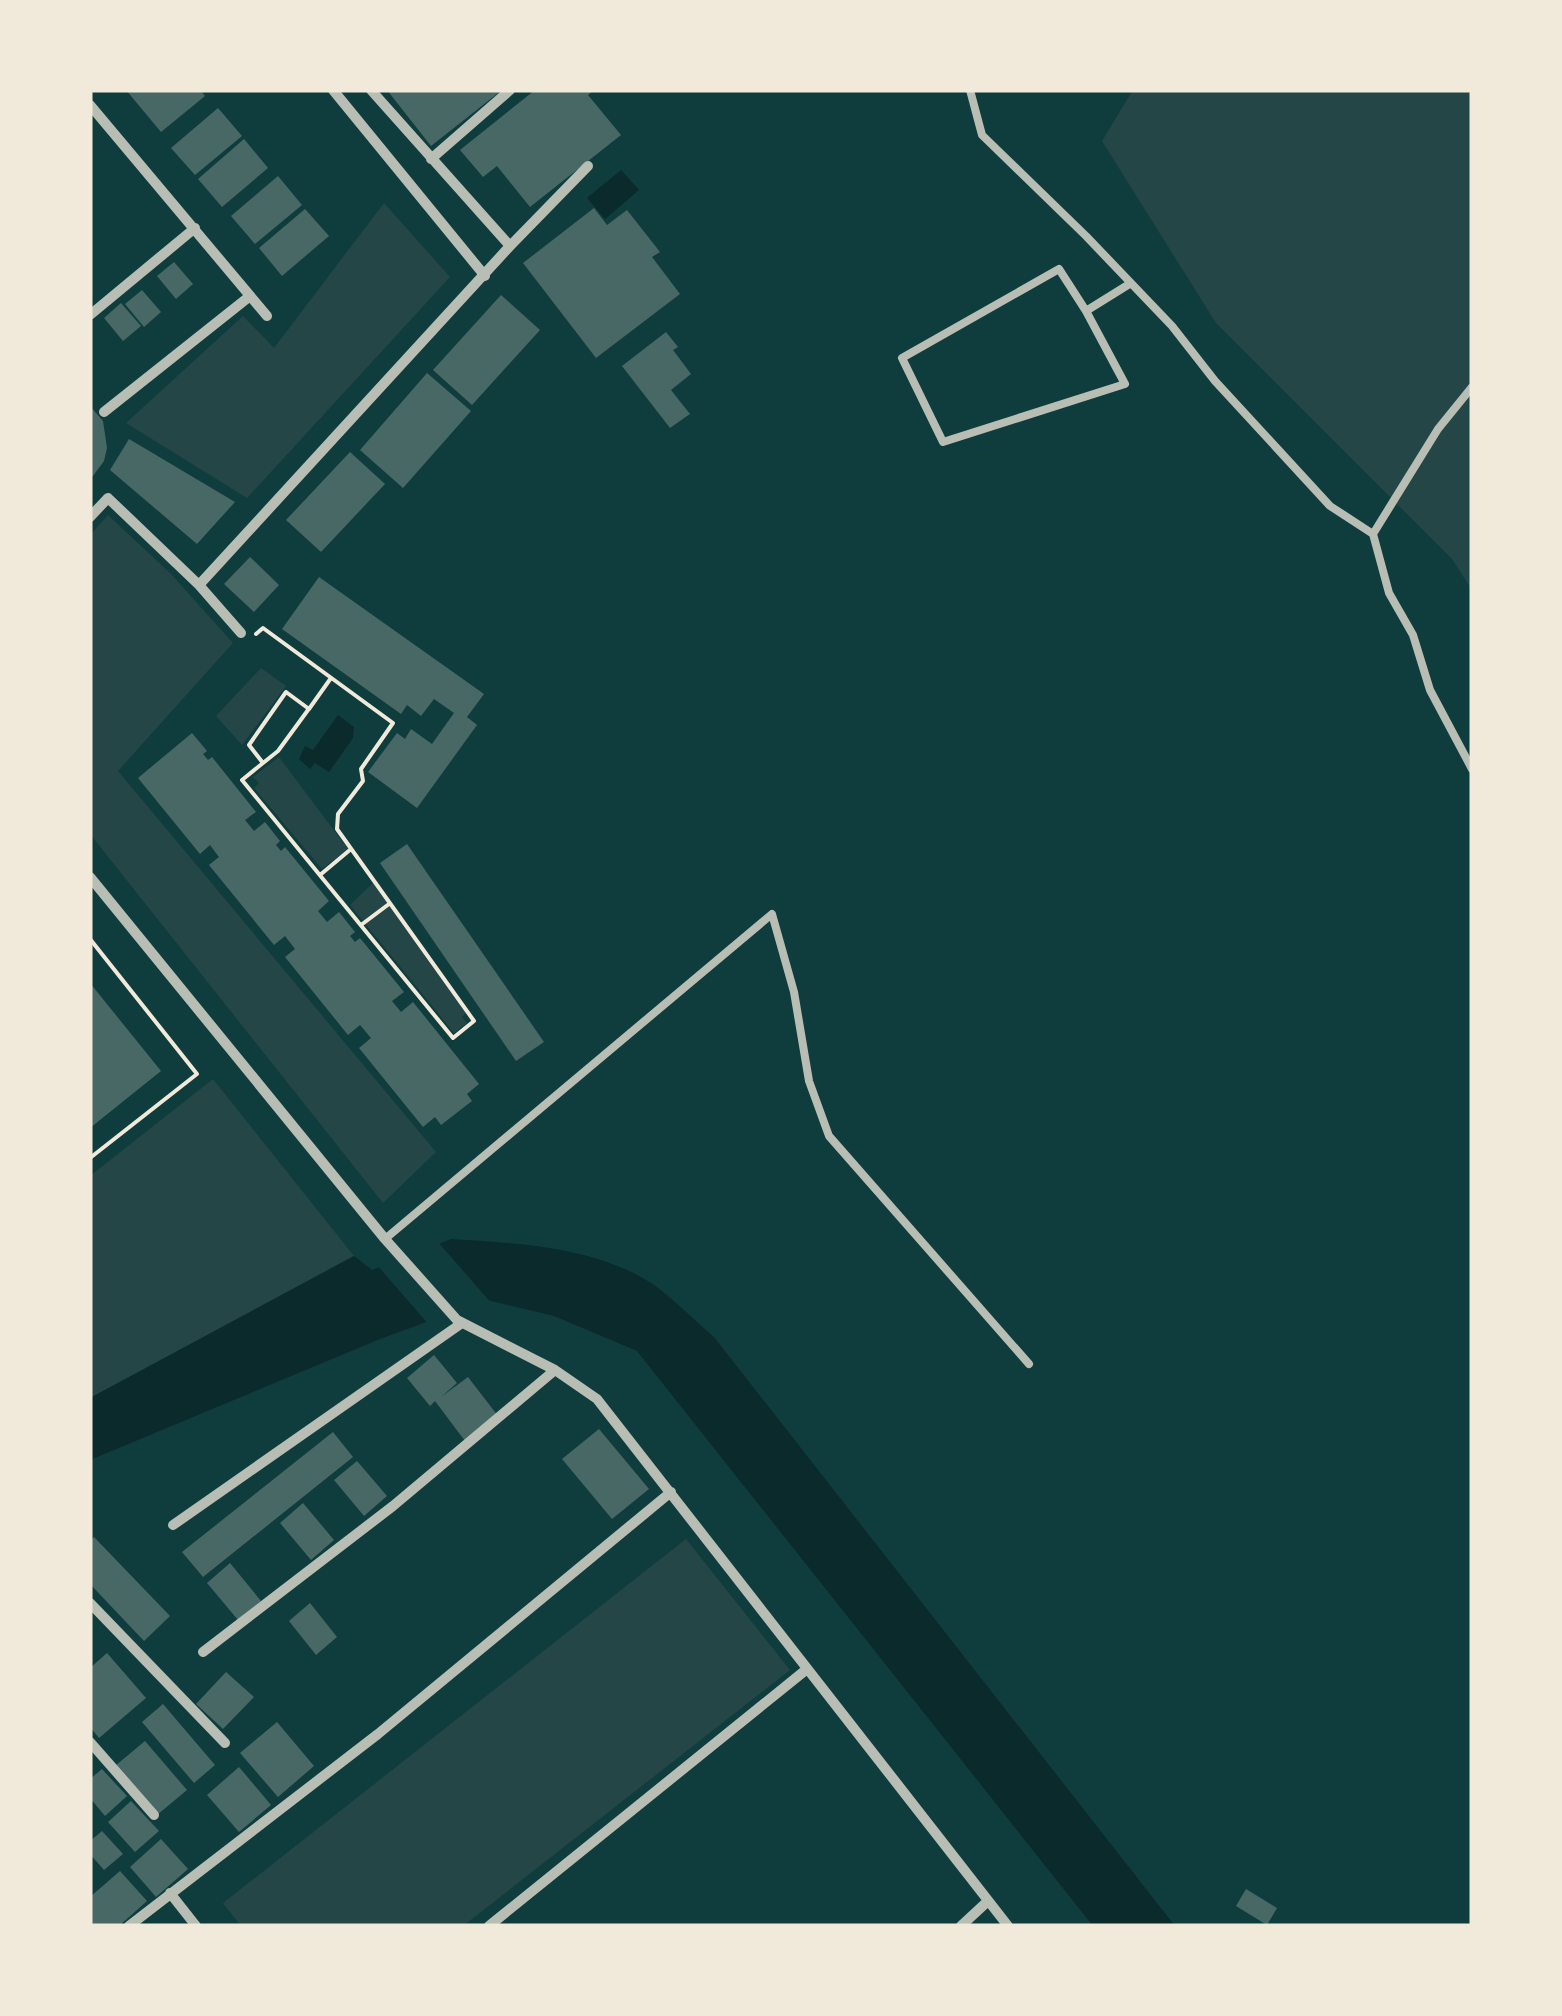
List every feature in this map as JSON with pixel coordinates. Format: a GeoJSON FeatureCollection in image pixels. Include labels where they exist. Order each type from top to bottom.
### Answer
{"type":"FeatureCollection","features":[{"type":"Feature","properties":{"kind":"street"},"geometry":{"type":"LineString","coordinates":[[333,90],[484,276]]}},
{"type":"Feature","properties":{"kind":"street"},"geometry":{"type":"LineString","coordinates":[[371,90],[510,246]]}},
{"type":"Feature","properties":{"kind":"street"},"geometry":{"type":"LineString","coordinates":[[431,159],[510,90]]}},
{"type":"Feature","properties":{"kind":"street"},"geometry":{"type":"LineString","coordinates":[[90,105],[267,316]]}},
{"type":"Feature","properties":{"kind":"street"},"geometry":{"type":"LineString","coordinates":[[90,126],[101,118]]}},
{"type":"Feature","properties":{"kind":"street"},"geometry":{"type":"LineString","coordinates":[[199,585],[588,166]]}},
{"type":"Feature","properties":{"kind":"street"},"geometry":{"type":"LineString","coordinates":[[90,315],[194,228]]}},
{"type":"Feature","properties":{"kind":"street"},"geometry":{"type":"LineString","coordinates":[[104,412],[250,296]]}},
{"type":"Feature","properties":{"kind":"street"},"geometry":{"type":"LineString","coordinates":[[90,517],[108,498],[199,585],[245,637]]}},
{"type":"Feature","properties":{"kind":"street"},"geometry":{"type":"LineString","coordinates":[[90,877],[385,1239],[459,1322],[555,1370],[596,1398],[1008,1926]]}},
{"type":"Feature","properties":{"kind":"street"},"geometry":{"type":"LineString","coordinates":[[173,1525],[459,1322]]}},
{"type":"Feature","properties":{"kind":"street"},"geometry":{"type":"LineString","coordinates":[[203,1652],[392,1506],[555,1370]]}},
{"type":"Feature","properties":{"kind":"street"},"geometry":{"type":"LineString","coordinates":[[129,1926],[378,1734],[671,1492]]}},
{"type":"Feature","properties":{"kind":"street"},"geometry":{"type":"LineString","coordinates":[[90,1603],[224,1743]]}},
{"type":"Feature","properties":{"kind":"street"},"geometry":{"type":"LineString","coordinates":[[489,1926],[807,1668]]}},
{"type":"Feature","properties":{"kind":"street"},"geometry":{"type":"LineString","coordinates":[[90,1742],[154,1815]]}},
{"type":"Feature","properties":{"kind":"street"},"geometry":{"type":"LineString","coordinates":[[170,1894],[196,1926]]}},
{"type":"Feature","properties":{"kind":"street"},"geometry":{"type":"LineString","coordinates":[[960,1926],[988,1901]]}},
{"type":"Feature","properties":{"kind":"lane"},"geometry":{"type":"LineString","coordinates":[[970,90],[982,136],[1086,236],[1330,506],[1373,534],[1389,592],[1413,635],[1430,690],[1472,769]]}},
{"type":"Feature","properties":{"kind":"lane"},"geometry":{"type":"LineString","coordinates":[[1059,268],[1086,311],[1125,384],[944,442],[902,358],[1059,268]]}},
{"type":"Feature","properties":{"kind":"lane"},"geometry":{"type":"LineString","coordinates":[[1086,311],[1130,283]]}},
{"type":"Feature","properties":{"kind":"lane"},"geometry":{"type":"LineString","coordinates":[[1373,534],[1438,429],[1472,387]]}},
{"type":"Feature","properties":{"kind":"lane"},"geometry":{"type":"LineString","coordinates":[[385,1239],[772,914],[794,992],[808,1081],[830,1136],[1029,1364]]}},
{"type":"Feature","properties":{"kind":"path"},"geometry":{"type":"LineString","coordinates":[[245,637],[262,628],[331,678],[393,723],[361,769],[363,781],[338,814],[337,829],[474,1021],[452,1038],[242,780],[278,751],[331,678]]}},
{"type":"Feature","properties":{"kind":"path"},"geometry":{"type":"LineString","coordinates":[[264,763],[249,745],[286,692],[310,709]]}},
{"type":"Feature","properties":{"kind":"path"},"geometry":{"type":"LineString","coordinates":[[320,875],[352,849]]}},
{"type":"Feature","properties":{"kind":"path"},"geometry":{"type":"LineString","coordinates":[[361,926],[390,904]]}},
{"type":"Feature","properties":{"kind":"path"},"geometry":{"type":"LineString","coordinates":[[90,939],[197,1074],[90,1158]]}},
{"type":"Feature","properties":{"kind":"shaded area"},"geometry":{"type":"Polygon","coordinates":[[[1133,90],[1472,90],[1472,590],[1452,559],[1216,323],[1102,141],[1133,90]]]}},
{"type":"Feature","properties":{"kind":"shaded area"},"geometry":{"type":"Polygon","coordinates":[[[621,170],[639,190],[605,219],[587,198],[621,170]]]}},
{"type":"Feature","properties":{"kind":"shaded area"},"geometry":{"type":"Polygon","coordinates":[[[384,203],[450,277],[247,498],[126,423],[243,316],[274,348],[384,203]]]}},
{"type":"Feature","properties":{"kind":"shaded area"},"geometry":{"type":"Polygon","coordinates":[[[108,515],[171,574],[233,643],[118,771],[436,1152],[383,1203],[90,834],[90,535],[108,515]]]}},
{"type":"Feature","properties":{"kind":"shaded area"},"geometry":{"type":"Polygon","coordinates":[[[261,668],[286,686],[242,745],[216,716],[261,668]]]}},
{"type":"Feature","properties":{"kind":"shaded area"},"geometry":{"type":"Polygon","coordinates":[[[338,715],[354,727],[353,738],[329,772],[315,763],[310,769],[299,759],[305,746],[313,750],[338,715]]]}},
{"type":"Feature","properties":{"kind":"shaded area"},"geometry":{"type":"Polygon","coordinates":[[[279,757],[348,849],[322,869],[254,788],[259,783],[253,777],[279,757]]]}},
{"type":"Feature","properties":{"kind":"shaded area"},"geometry":{"type":"Polygon","coordinates":[[[373,883],[466,1013],[462,1017],[467,1023],[454,1033],[350,905],[373,883]]]}},
{"type":"Feature","properties":{"kind":"shaded area"},"geometry":{"type":"Polygon","coordinates":[[[213,1079],[354,1256],[90,1398],[90,1176],[213,1079]]]}},
{"type":"Feature","properties":{"kind":"shaded area"},"geometry":{"type":"Polygon","coordinates":[[[451,1239],[572,1252],[619,1267],[660,1290],[714,1337],[1175,1926],[1093,1926],[637,1351],[554,1316],[487,1300],[380,1339],[90,1460],[90,1398],[354,1256],[372,1270],[451,1239]]]}},
{"type":"Feature","properties":{"kind":"shaded area"},"geometry":{"type":"Polygon","coordinates":[[[686,1539],[790,1670],[463,1926],[241,1926],[223,1903],[686,1539]]]}},
{"type":"Feature","properties":{"kind":"pier"},"geometry":{"type":"Polygon","coordinates":[[[438,1242],[492,1304],[430,1326],[377,1265],[438,1242]]]}},
{"type":"Feature","properties":{"kind":"building"},"geometry":{"type":"Polygon","coordinates":[[[126,90],[200,90],[205,96],[161,132],[126,90]]]}},
{"type":"Feature","properties":{"kind":"building"},"geometry":{"type":"Polygon","coordinates":[[[387,90],[502,90],[431,146],[387,90]]]}},
{"type":"Feature","properties":{"kind":"building"},"geometry":{"type":"Polygon","coordinates":[[[535,90],[594,90],[588,95],[621,135],[530,207],[497,166],[483,177],[460,150],[535,90]]]}},
{"type":"Feature","properties":{"kind":"building"},"geometry":{"type":"Polygon","coordinates":[[[218,108],[242,136],[195,175],[171,148],[218,108]]]}},
{"type":"Feature","properties":{"kind":"building"},"geometry":{"type":"Polygon","coordinates":[[[244,139],[268,168],[222,207],[198,179],[244,139]]]}},
{"type":"Feature","properties":{"kind":"building"},"geometry":{"type":"Polygon","coordinates":[[[278,176],[302,205],[255,244],[231,216],[278,176]]]}},
{"type":"Feature","properties":{"kind":"building"},"geometry":{"type":"Polygon","coordinates":[[[594,208],[607,225],[627,210],[660,252],[652,257],[680,294],[596,358],[523,263],[594,208]]]}},
{"type":"Feature","properties":{"kind":"building"},"geometry":{"type":"Polygon","coordinates":[[[305,209],[329,236],[282,276],[259,248],[305,209]]]}},
{"type":"Feature","properties":{"kind":"building"},"geometry":{"type":"Polygon","coordinates":[[[174,262],[193,284],[176,299],[157,276],[174,262]]]}},
{"type":"Feature","properties":{"kind":"building"},"geometry":{"type":"Polygon","coordinates":[[[142,290],[161,312],[144,327],[125,304],[142,290]]]}},
{"type":"Feature","properties":{"kind":"building"},"geometry":{"type":"Polygon","coordinates":[[[501,295],[540,330],[472,405],[433,370],[501,295]]]}},
{"type":"Feature","properties":{"kind":"building"},"geometry":{"type":"Polygon","coordinates":[[[121,303],[141,326],[123,341],[104,318],[121,303]]]}},
{"type":"Feature","properties":{"kind":"building"},"geometry":{"type":"Polygon","coordinates":[[[666,332],[678,347],[673,350],[691,374],[671,390],[690,414],[670,428],[622,366],[666,332]]]}},
{"type":"Feature","properties":{"kind":"building"},"geometry":{"type":"Polygon","coordinates":[[[427,373],[471,411],[403,488],[360,450],[427,373]]]}},
{"type":"Feature","properties":{"kind":"building"},"geometry":{"type":"Polygon","coordinates":[[[90,406],[103,421],[107,448],[104,461],[90,480],[90,406]]]}},
{"type":"Feature","properties":{"kind":"building"},"geometry":{"type":"Polygon","coordinates":[[[129,439],[235,502],[197,544],[110,470],[129,439]]]}},
{"type":"Feature","properties":{"kind":"building"},"geometry":{"type":"Polygon","coordinates":[[[350,452],[385,484],[321,552],[286,520],[350,452]]]}},
{"type":"Feature","properties":{"kind":"building"},"geometry":{"type":"Polygon","coordinates":[[[250,557],[279,585],[254,612],[224,584],[250,557]]]}},
{"type":"Feature","properties":{"kind":"building"},"geometry":{"type":"Polygon","coordinates":[[[319,577],[484,694],[467,717],[477,725],[417,808],[368,772],[397,733],[405,739],[411,729],[432,744],[454,713],[434,699],[421,716],[407,705],[401,714],[282,629],[319,577]]]}},
{"type":"Feature","properties":{"kind":"building"},"geometry":{"type":"Polygon","coordinates":[[[192,733],[207,751],[203,754],[208,760],[212,757],[256,812],[245,820],[254,831],[265,822],[280,841],[276,845],[281,851],[285,847],[329,901],[318,911],[327,922],[339,912],[355,932],[350,936],[355,942],[360,938],[404,992],[392,1001],[401,1012],[413,1002],[479,1084],[467,1094],[472,1101],[441,1125],[435,1117],[423,1127],[359,1048],[371,1038],[360,1025],[348,1035],[285,957],[295,949],[285,936],[274,945],[209,865],[219,857],[210,845],[200,854],[138,778],[192,733]]]}},
{"type":"Feature","properties":{"kind":"building"},"geometry":{"type":"Polygon","coordinates":[[[407,844],[544,1042],[516,1061],[380,863],[407,844]]]}},
{"type":"Feature","properties":{"kind":"building"},"geometry":{"type":"Polygon","coordinates":[[[90,983],[161,1071],[90,1128],[90,983]]]}},
{"type":"Feature","properties":{"kind":"building"},"geometry":{"type":"Polygon","coordinates":[[[434,1355],[457,1383],[441,1397],[468,1377],[498,1416],[465,1441],[435,1401],[430,1406],[407,1378],[434,1355]]]}},
{"type":"Feature","properties":{"kind":"building"},"geometry":{"type":"Polygon","coordinates":[[[599,1429],[649,1489],[612,1519],[562,1459],[599,1429]]]}},
{"type":"Feature","properties":{"kind":"building"},"geometry":{"type":"Polygon","coordinates":[[[333,1432],[353,1457],[203,1577],[182,1552],[333,1432]]]}},
{"type":"Feature","properties":{"kind":"building"},"geometry":{"type":"Polygon","coordinates":[[[357,1461],[387,1496],[364,1516],[334,1480],[357,1461]]]}},
{"type":"Feature","properties":{"kind":"building"},"geometry":{"type":"Polygon","coordinates":[[[303,1503],[334,1540],[311,1560],[280,1523],[303,1503]]]}},
{"type":"Feature","properties":{"kind":"building"},"geometry":{"type":"Polygon","coordinates":[[[94,1537],[170,1616],[144,1641],[90,1584],[90,1541],[94,1537]]]}},
{"type":"Feature","properties":{"kind":"building"},"geometry":{"type":"Polygon","coordinates":[[[230,1563],[261,1601],[238,1620],[207,1583],[230,1563]]]}},
{"type":"Feature","properties":{"kind":"building"},"geometry":{"type":"Polygon","coordinates":[[[310,1603],[337,1637],[316,1655],[289,1621],[310,1603]]]}},
{"type":"Feature","properties":{"kind":"building"},"geometry":{"type":"Polygon","coordinates":[[[107,1653],[146,1698],[99,1738],[90,1727],[90,1668],[107,1653]]]}},
{"type":"Feature","properties":{"kind":"building"},"geometry":{"type":"Polygon","coordinates":[[[226,1672],[254,1697],[223,1729],[196,1704],[226,1672]]]}},
{"type":"Feature","properties":{"kind":"building"},"geometry":{"type":"Polygon","coordinates":[[[163,1704],[215,1765],[194,1783],[142,1722],[163,1704]]]}},
{"type":"Feature","properties":{"kind":"building"},"geometry":{"type":"Polygon","coordinates":[[[277,1722],[314,1766],[278,1797],[240,1753],[277,1722]]]}},
{"type":"Feature","properties":{"kind":"building"},"geometry":{"type":"Polygon","coordinates":[[[145,1741],[187,1790],[157,1815],[115,1766],[145,1741]]]}},
{"type":"Feature","properties":{"kind":"building"},"geometry":{"type":"Polygon","coordinates":[[[239,1767],[271,1805],[239,1832],[207,1795],[239,1767]]]}},
{"type":"Feature","properties":{"kind":"building"},"geometry":{"type":"Polygon","coordinates":[[[102,1769],[127,1796],[105,1816],[90,1798],[90,1779],[102,1769]]]}},
{"type":"Feature","properties":{"kind":"building"},"geometry":{"type":"Polygon","coordinates":[[[131,1801],[159,1831],[135,1852],[108,1822],[131,1801]]]}},
{"type":"Feature","properties":{"kind":"building"},"geometry":{"type":"Polygon","coordinates":[[[102,1831],[123,1854],[104,1870],[90,1854],[90,1841],[102,1831]]]}},
{"type":"Feature","properties":{"kind":"building"},"geometry":{"type":"Polygon","coordinates":[[[161,1839],[188,1869],[156,1897],[130,1867],[161,1839]]]}},
{"type":"Feature","properties":{"kind":"building"},"geometry":{"type":"Polygon","coordinates":[[[120,1871],[147,1901],[119,1926],[90,1926],[90,1897],[120,1871]]]}},
{"type":"Feature","properties":{"kind":"building"},"geometry":{"type":"Polygon","coordinates":[[[1246,1889],[1277,1908],[1267,1925],[1236,1906],[1246,1889]]]}}]}
